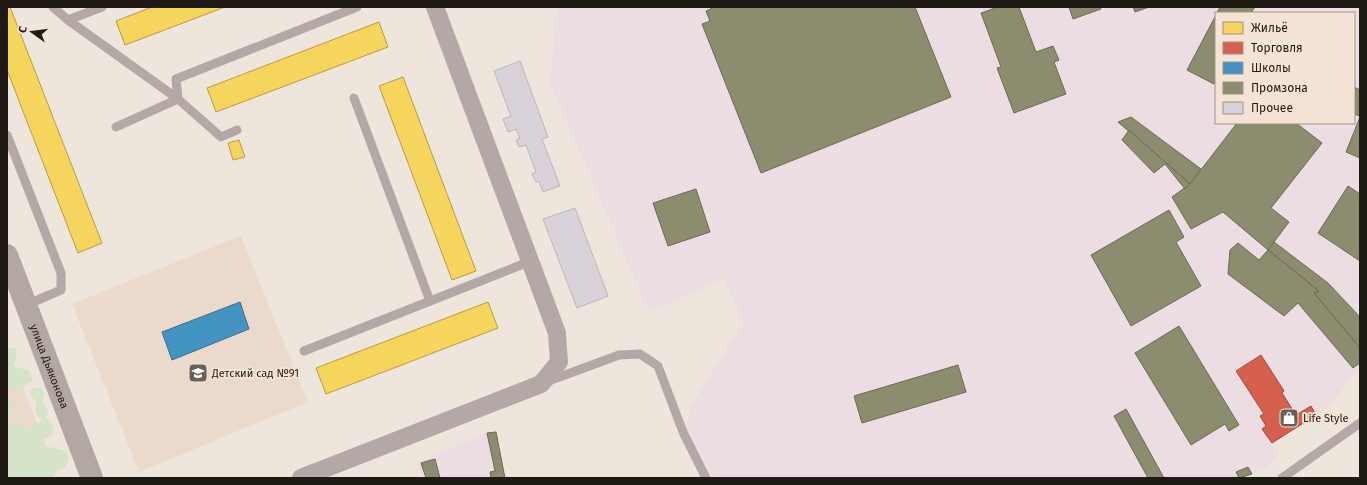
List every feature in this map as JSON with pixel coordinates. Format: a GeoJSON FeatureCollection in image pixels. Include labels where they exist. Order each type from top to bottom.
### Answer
{"type":"FeatureCollection","features":[{"type":"Feature","properties":{"kind":"main road","name":"улица Дьяконова"},"geometry":{"type":"LineString","coordinates":[[7,255],[92,478]]}},
{"type":"Feature","properties":{"kind":"street"},"geometry":{"type":"LineString","coordinates":[[301,478],[541,384],[560,362],[558,333],[436,7]]}},
{"type":"Feature","properties":{"kind":"lane"},"geometry":{"type":"LineString","coordinates":[[53,7],[68,20],[178,99],[221,137],[237,130]]}},
{"type":"Feature","properties":{"kind":"lane"},"geometry":{"type":"LineString","coordinates":[[68,20],[102,7]]}},
{"type":"Feature","properties":{"kind":"lane"},"geometry":{"type":"LineString","coordinates":[[178,99],[176,79],[357,7]]}},
{"type":"Feature","properties":{"kind":"lane"},"geometry":{"type":"LineString","coordinates":[[354,98],[430,301]]}},
{"type":"Feature","properties":{"kind":"lane"},"geometry":{"type":"LineString","coordinates":[[116,127],[178,99]]}},
{"type":"Feature","properties":{"kind":"lane"},"geometry":{"type":"LineString","coordinates":[[7,135],[61,273],[61,290],[26,305]]}},
{"type":"Feature","properties":{"kind":"lane"},"geometry":{"type":"LineString","coordinates":[[304,352],[531,261]]}},
{"type":"Feature","properties":{"kind":"lane"},"geometry":{"type":"LineString","coordinates":[[541,384],[619,355],[640,354],[658,366],[683,432],[706,478]]}},
{"type":"Feature","properties":{"kind":"lane"},"geometry":{"type":"LineString","coordinates":[[1282,478],[1360,423]]}},
{"type":"Feature","properties":{"kind":"shaded area"},"geometry":{"type":"Polygon","coordinates":[[[558,7],[1360,7],[1360,367],[1330,405],[1272,443],[1279,455],[1265,468],[1243,478],[713,478],[686,428],[691,406],[743,322],[724,278],[649,312],[550,82],[558,7]]]}},
{"type":"Feature","properties":{"kind":"shaded area","name":"Детский сад №91"},"geometry":{"type":"Polygon","coordinates":[[[241,236],[308,402],[139,472],[72,304],[241,236]]]}},
{"type":"Feature","properties":{"kind":"shaded area"},"geometry":{"type":"Polygon","coordinates":[[[7,346],[48,452],[7,468],[7,346]]]}},
{"type":"Feature","properties":{"kind":"shaded area"},"geometry":{"type":"Polygon","coordinates":[[[496,432],[505,478],[422,478],[417,463],[487,433],[496,432]]]}},
{"type":"Feature","properties":{"kind":"green space"},"geometry":{"type":"Polygon","coordinates":[[[7,347],[16,348],[16,359],[12,367],[29,370],[33,381],[18,389],[7,389],[7,347]]]}},
{"type":"Feature","properties":{"kind":"green space"},"geometry":{"type":"Polygon","coordinates":[[[39,387],[44,392],[43,403],[48,410],[46,418],[53,425],[53,435],[41,440],[44,446],[63,450],[69,457],[66,467],[58,470],[52,478],[7,478],[7,426],[14,422],[27,430],[42,420],[35,412],[37,403],[30,395],[33,388],[39,387]]]}},
{"type":"Feature","properties":{"kind":"green space"},"geometry":{"type":"Polygon","coordinates":[[[7,399],[12,399],[14,409],[7,417],[7,399]]]}},
{"type":"Feature","properties":{"kind":"building: Жильё"},"geometry":{"type":"Polygon","coordinates":[[[7,7],[10,7],[102,243],[78,253],[7,70],[7,7]]]}},
{"type":"Feature","properties":{"kind":"building: Жильё"},"geometry":{"type":"Polygon","coordinates":[[[152,7],[225,7],[125,45],[116,21],[152,7]]]}},
{"type":"Feature","properties":{"kind":"building: Жильё"},"geometry":{"type":"Polygon","coordinates":[[[379,22],[388,47],[216,112],[207,88],[379,22]]]}},
{"type":"Feature","properties":{"kind":"building: Жильё"},"geometry":{"type":"Polygon","coordinates":[[[403,77],[476,271],[452,280],[379,86],[403,77]]]}},
{"type":"Feature","properties":{"kind":"building: Жильё"},"geometry":{"type":"Polygon","coordinates":[[[239,140],[245,157],[233,160],[228,143],[239,140]]]}},
{"type":"Feature","properties":{"kind":"building: Жильё"},"geometry":{"type":"Polygon","coordinates":[[[488,302],[498,328],[326,394],[316,368],[488,302]]]}},
{"type":"Feature","properties":{"kind":"building: Торговля"},"geometry":{"type":"Polygon","coordinates":[[[1261,355],[1284,391],[1282,393],[1296,415],[1311,406],[1316,415],[1272,443],[1262,429],[1266,426],[1260,416],[1264,414],[1236,371],[1261,355]]]}},
{"type":"Feature","properties":{"kind":"building: Школы"},"geometry":{"type":"Polygon","coordinates":[[[240,302],[249,329],[172,360],[162,332],[240,302]]]}},
{"type":"Feature","properties":{"kind":"building: Промзона"},"geometry":{"type":"Polygon","coordinates":[[[715,7],[915,7],[951,97],[761,173],[702,24],[710,21],[706,11],[715,7]]]}},
{"type":"Feature","properties":{"kind":"building: Промзона"},"geometry":{"type":"Polygon","coordinates":[[[998,7],[1019,7],[1036,52],[1053,46],[1059,60],[1054,62],[1066,94],[1014,113],[997,68],[1001,67],[981,13],[998,7]]]}},
{"type":"Feature","properties":{"kind":"building: Промзона"},"geometry":{"type":"Polygon","coordinates":[[[1069,7],[1100,7],[1101,9],[1073,19],[1069,7]]]}},
{"type":"Feature","properties":{"kind":"building: Промзона"},"geometry":{"type":"Polygon","coordinates":[[[1133,7],[1149,7],[1135,12],[1133,7]]]}},
{"type":"Feature","properties":{"kind":"building: Промзона"},"geometry":{"type":"Polygon","coordinates":[[[1220,7],[1255,7],[1252,12],[1218,12],[1220,7]]]}},
{"type":"Feature","properties":{"kind":"building: Промзона"},"geometry":{"type":"Polygon","coordinates":[[[1215,17],[1215,82],[1214,84],[1187,70],[1215,17]]]}},
{"type":"Feature","properties":{"kind":"building: Промзона"},"geometry":{"type":"Polygon","coordinates":[[[1355,88],[1360,90],[1360,116],[1355,114],[1355,88]]]}},
{"type":"Feature","properties":{"kind":"building: Промзона"},"geometry":{"type":"Polygon","coordinates":[[[1131,117],[1201,169],[1190,184],[1118,122],[1131,117]]]}},
{"type":"Feature","properties":{"kind":"building: Промзона"},"geometry":{"type":"Polygon","coordinates":[[[1360,117],[1360,158],[1346,152],[1360,117]]]}},
{"type":"Feature","properties":{"kind":"building: Промзона"},"geometry":{"type":"Polygon","coordinates":[[[1236,124],[1297,124],[1322,143],[1271,208],[1289,222],[1268,250],[1223,212],[1191,229],[1172,197],[1190,184],[1236,124]]]}},
{"type":"Feature","properties":{"kind":"building: Промзона"},"geometry":{"type":"Polygon","coordinates":[[[1129,130],[1190,184],[1185,189],[1165,164],[1154,173],[1122,140],[1129,130]]]}},
{"type":"Feature","properties":{"kind":"building: Промзона"},"geometry":{"type":"Polygon","coordinates":[[[1348,186],[1360,194],[1360,261],[1318,233],[1348,186]]]}},
{"type":"Feature","properties":{"kind":"building: Промзона"},"geometry":{"type":"Polygon","coordinates":[[[696,189],[710,232],[668,246],[653,203],[696,189]]]}},
{"type":"Feature","properties":{"kind":"building: Промзона"},"geometry":{"type":"Polygon","coordinates":[[[1169,210],[1184,237],[1176,242],[1201,286],[1131,326],[1091,255],[1169,210]]]}},
{"type":"Feature","properties":{"kind":"building: Промзона"},"geometry":{"type":"Polygon","coordinates":[[[1274,242],[1328,283],[1360,317],[1360,348],[1314,293],[1319,291],[1268,250],[1274,242]]]}},
{"type":"Feature","properties":{"kind":"building: Промзона"},"geometry":{"type":"Polygon","coordinates":[[[1238,243],[1259,260],[1268,250],[1319,291],[1314,293],[1360,348],[1360,363],[1353,368],[1298,303],[1284,316],[1228,274],[1230,250],[1238,243]]]}},
{"type":"Feature","properties":{"kind":"building: Промзона"},"geometry":{"type":"Polygon","coordinates":[[[1179,326],[1239,425],[1229,431],[1225,424],[1191,445],[1135,353],[1179,326]]]}},
{"type":"Feature","properties":{"kind":"building: Промзона"},"geometry":{"type":"Polygon","coordinates":[[[958,365],[966,392],[862,423],[854,396],[958,365]]]}},
{"type":"Feature","properties":{"kind":"building: Промзона"},"geometry":{"type":"Polygon","coordinates":[[[1126,409],[1164,478],[1148,478],[1114,416],[1126,409]]]}},
{"type":"Feature","properties":{"kind":"building: Промзона"},"geometry":{"type":"Polygon","coordinates":[[[496,432],[505,478],[491,478],[490,472],[495,471],[487,433],[496,432]]]}},
{"type":"Feature","properties":{"kind":"building: Промзона"},"geometry":{"type":"Polygon","coordinates":[[[435,459],[440,478],[426,478],[421,463],[435,459]]]}},
{"type":"Feature","properties":{"kind":"building: Промзона"},"geometry":{"type":"Polygon","coordinates":[[[1248,467],[1252,474],[1239,478],[1236,472],[1248,467]]]}},
{"type":"Feature","properties":{"kind":"building: Прочее"},"geometry":{"type":"Polygon","coordinates":[[[520,61],[548,137],[542,139],[560,186],[543,192],[539,181],[536,182],[532,174],[536,172],[526,145],[519,147],[516,140],[520,138],[516,129],[508,132],[503,119],[511,116],[494,71],[520,61]]]}},
{"type":"Feature","properties":{"kind":"building: Прочее"},"geometry":{"type":"Polygon","coordinates":[[[575,208],[608,296],[577,308],[543,219],[575,208]]]}},
{"type":"Feature","properties":{"kind":"place","name":"Детский сад №91"},"geometry":{"type":"Point","coordinates":[198,373]}},
{"type":"Feature","properties":{"kind":"place","name":"Life Style"},"geometry":{"type":"Point","coordinates":[1289,418]}}]}
